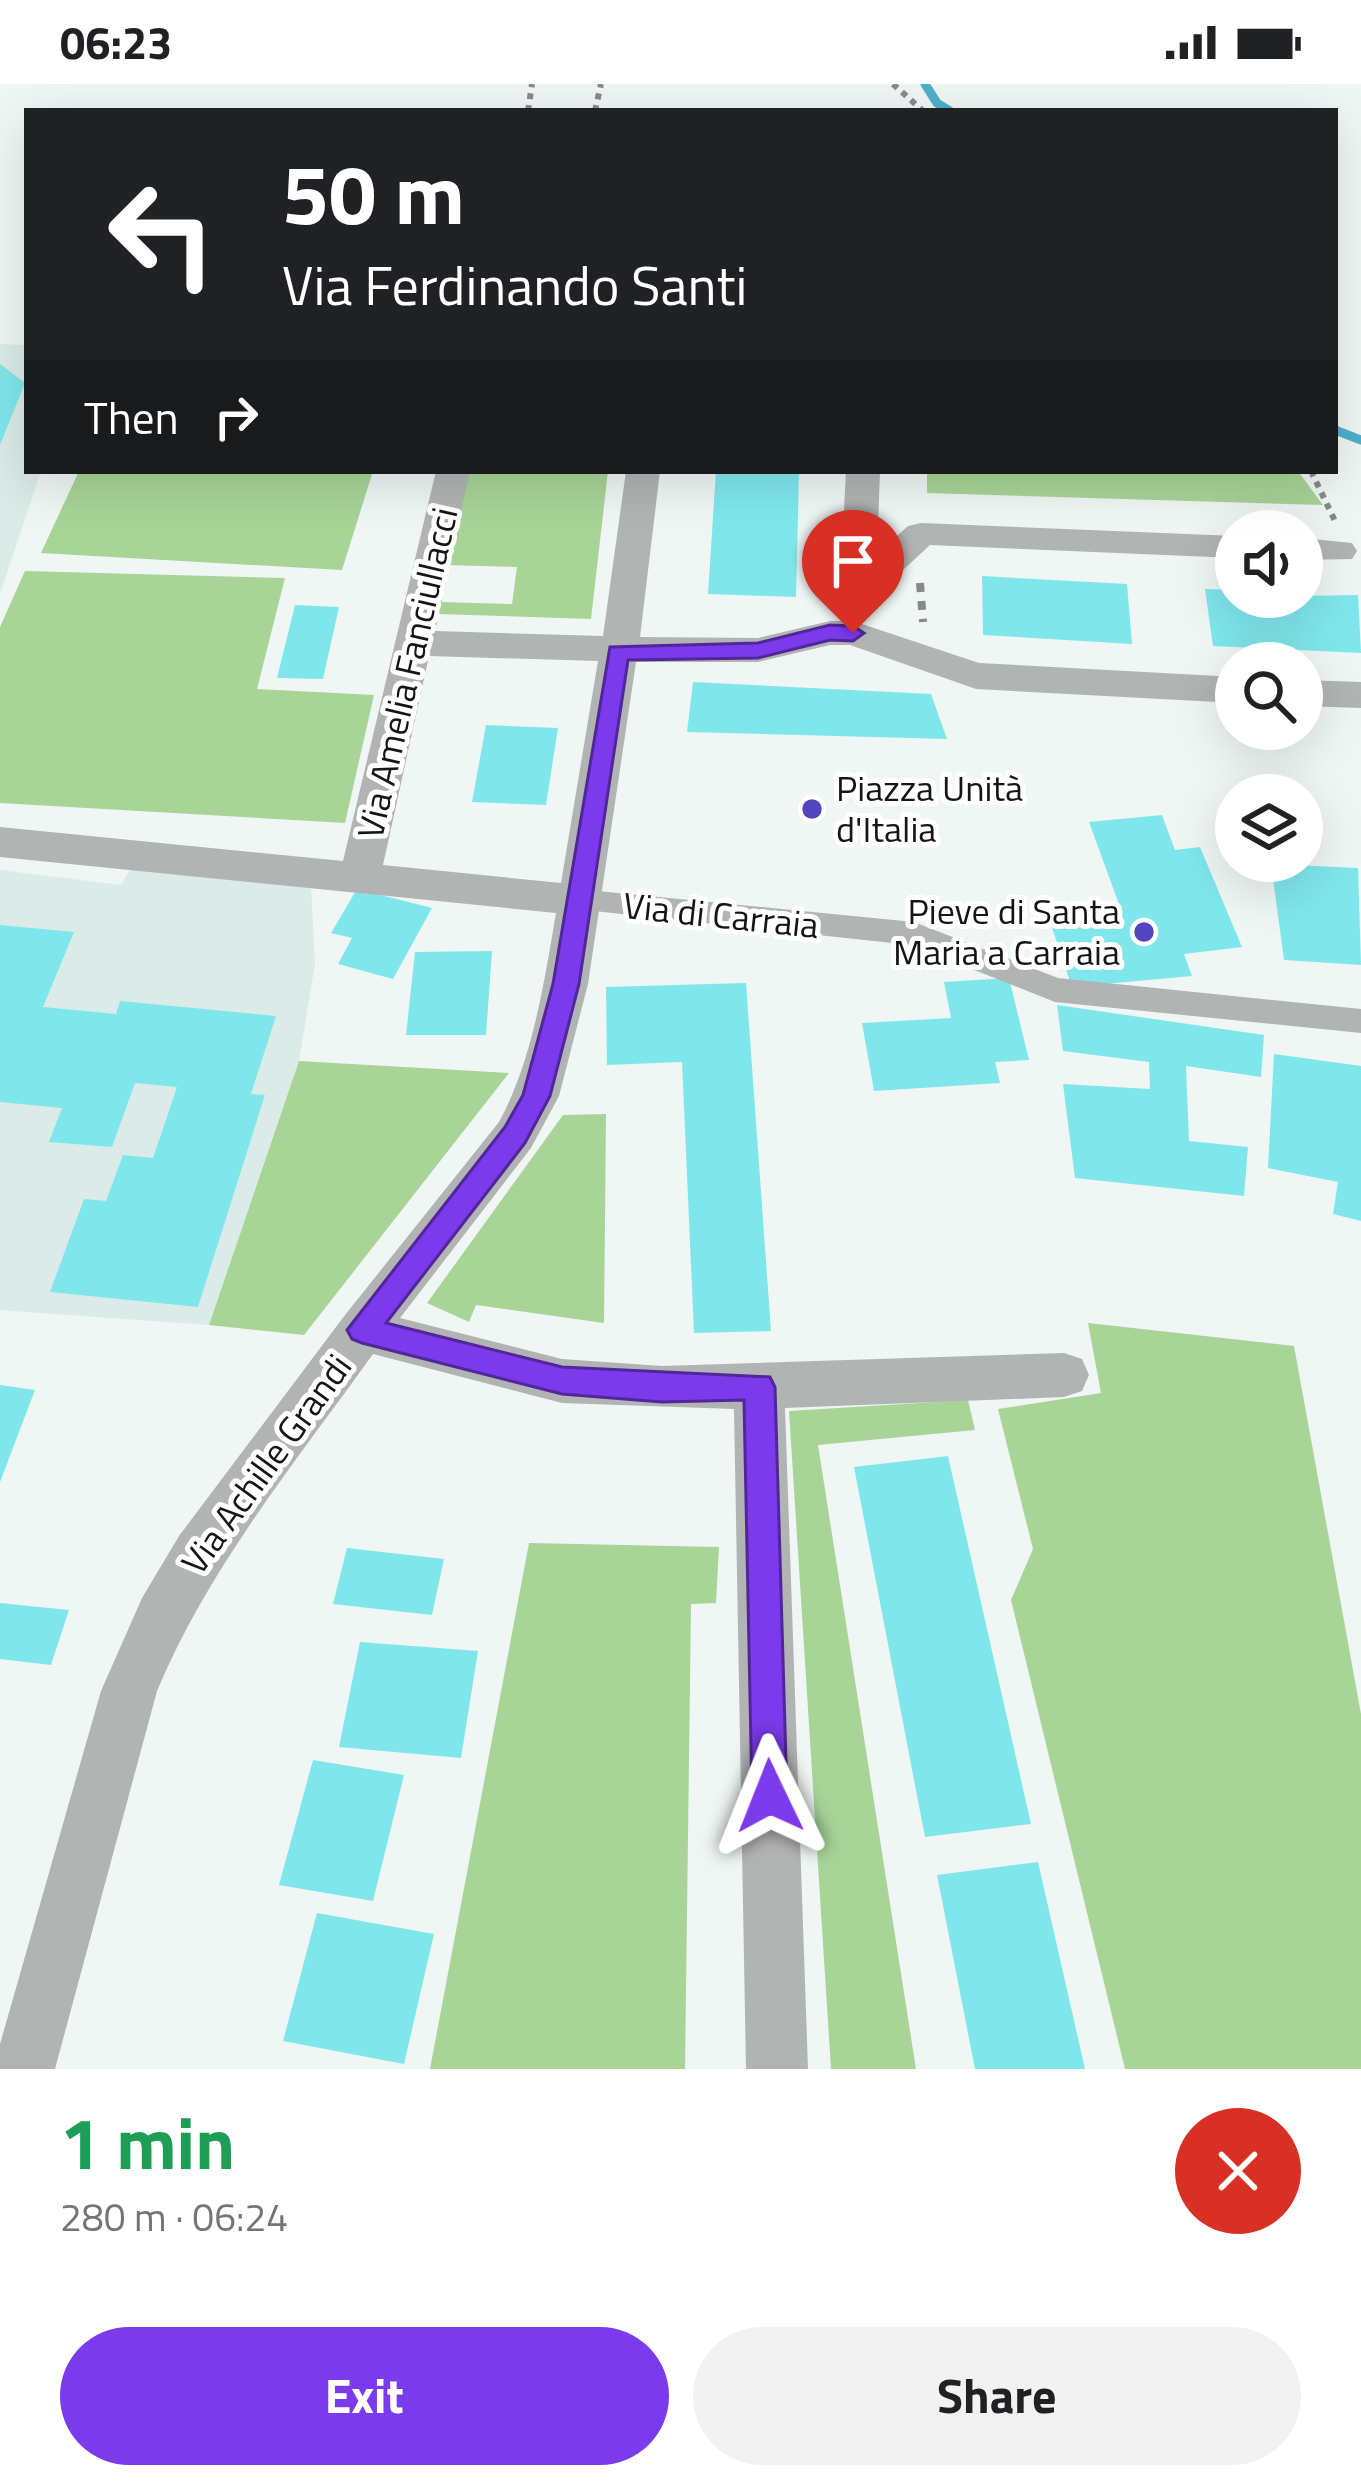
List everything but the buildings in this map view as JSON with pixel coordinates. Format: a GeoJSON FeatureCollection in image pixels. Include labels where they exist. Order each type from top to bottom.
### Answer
{"type":"FeatureCollection","features":[{"type":"Feature","properties":{"kind":"street","name":"Via Amelia Fanciullacci"},"geometry":{"type":"LineString","coordinates":[[360,876],[452,474]]}},
{"type":"Feature","properties":{"kind":"street","name":"Via Achille Grandi"},"geometry":{"type":"LineString","coordinates":[[24,2069],[129,1690],[161,1616],[198,1554],[362,1330],[515,1135],[536,1096],[566,984],[643,474]]}},
{"type":"Feature","properties":{"kind":"street"},"geometry":{"type":"LineString","coordinates":[[853,633],[860,589],[863,474]]}},
{"type":"Feature","properties":{"kind":"street"},"geometry":{"type":"LineString","coordinates":[[863,510],[921,534],[1215,546]]}},
{"type":"Feature","properties":{"kind":"street"},"geometry":{"type":"LineString","coordinates":[[860,589],[921,534]]}},
{"type":"Feature","properties":{"kind":"street"},"geometry":{"type":"LineString","coordinates":[[1323,550],[1339,551]]}},
{"type":"Feature","properties":{"kind":"street"},"geometry":{"type":"LineString","coordinates":[[416,643],[618,652],[758,650],[830,633],[853,633],[976,676],[1215,689]]}},
{"type":"Feature","properties":{"kind":"street"},"geometry":{"type":"LineString","coordinates":[[1323,694],[1361,695]]}},
{"type":"Feature","properties":{"kind":"street","name":"Via di Carraia"},"geometry":{"type":"LineString","coordinates":[[0,842],[914,934],[1055,990],[1361,1021]]}},
{"type":"Feature","properties":{"kind":"street"},"geometry":{"type":"LineString","coordinates":[[362,1330],[562,1381],[662,1388],[1064,1375]]}},
{"type":"Feature","properties":{"kind":"street"},"geometry":{"type":"LineString","coordinates":[[759,1387],[777,2069]]}},
{"type":"Feature","properties":{"kind":"path"},"geometry":{"type":"LineString","coordinates":[[893,84],[919,108]]}},
{"type":"Feature","properties":{"kind":"path"},"geometry":{"type":"LineString","coordinates":[[921,534],[921,608],[933,664]]}},
{"type":"Feature","properties":{"kind":"shaded area"},"geometry":{"type":"Polygon","coordinates":[[[0,344],[24,345],[24,474],[40,474],[0,594],[0,344]]]}},
{"type":"Feature","properties":{"kind":"shaded area"},"geometry":{"type":"Polygon","coordinates":[[[132,866],[311,885],[315,964],[299,1061],[209,1325],[0,1310],[0,870],[121,885],[132,866]]]}},
{"type":"Feature","properties":{"kind":"green space"},"geometry":{"type":"Polygon","coordinates":[[[78,474],[372,474],[342,570],[41,553],[78,474]]]}},
{"type":"Feature","properties":{"kind":"green space"},"geometry":{"type":"Polygon","coordinates":[[[461,474],[608,474],[591,619],[437,614],[440,602],[512,604],[517,567],[444,565],[461,474]]]}},
{"type":"Feature","properties":{"kind":"green space"},"geometry":{"type":"Polygon","coordinates":[[[927,474],[1300,474],[1323,505],[927,493],[927,474]]]}},
{"type":"Feature","properties":{"kind":"green space"},"geometry":{"type":"Polygon","coordinates":[[[25,571],[285,578],[257,689],[374,695],[345,823],[0,803],[0,627],[25,571]]]}},
{"type":"Feature","properties":{"kind":"green space"},"geometry":{"type":"Polygon","coordinates":[[[299,1061],[509,1073],[304,1335],[209,1325],[299,1061]]]}},
{"type":"Feature","properties":{"kind":"green space"},"geometry":{"type":"Polygon","coordinates":[[[606,1114],[604,1323],[476,1305],[469,1322],[427,1303],[563,1115],[606,1114]]]}},
{"type":"Feature","properties":{"kind":"green space"},"geometry":{"type":"Polygon","coordinates":[[[1088,1323],[1294,1346],[1361,1714],[1361,2069],[1125,2069],[1011,1600],[1033,1549],[998,1409],[1101,1393],[1088,1323]]]}},
{"type":"Feature","properties":{"kind":"green space"},"geometry":{"type":"Polygon","coordinates":[[[968,1400],[975,1430],[818,1445],[916,2069],[831,2069],[789,1411],[968,1400]]]}},
{"type":"Feature","properties":{"kind":"green space"},"geometry":{"type":"Polygon","coordinates":[[[529,1543],[719,1547],[716,1603],[691,1604],[685,2069],[430,2069],[529,1543]]]}},
{"type":"Feature","properties":{"kind":"waterway"},"geometry":{"type":"LineString","coordinates":[[925,84],[945,108]]}},
{"type":"Feature","properties":{"kind":"waterway"},"geometry":{"type":"LineString","coordinates":[[1338,431],[1361,440]]}},
{"type":"Feature","properties":{"kind":"place","name":"Piazza Unità d'Italia"},"geometry":{"type":"Point","coordinates":[812,809]}},
{"type":"Feature","properties":{"kind":"place","name":"Pieve di Santa Maria a Carraia"},"geometry":{"type":"Point","coordinates":[1144,932]}},
{"type":"Feature","properties":{"kind":"route"},"geometry":{"type":"LineString","coordinates":[[770,1796],[759,1387],[662,1388],[562,1381],[362,1330],[515,1135],[536,1096],[566,984],[618,652],[758,650],[830,633],[853,633]]}}]}
